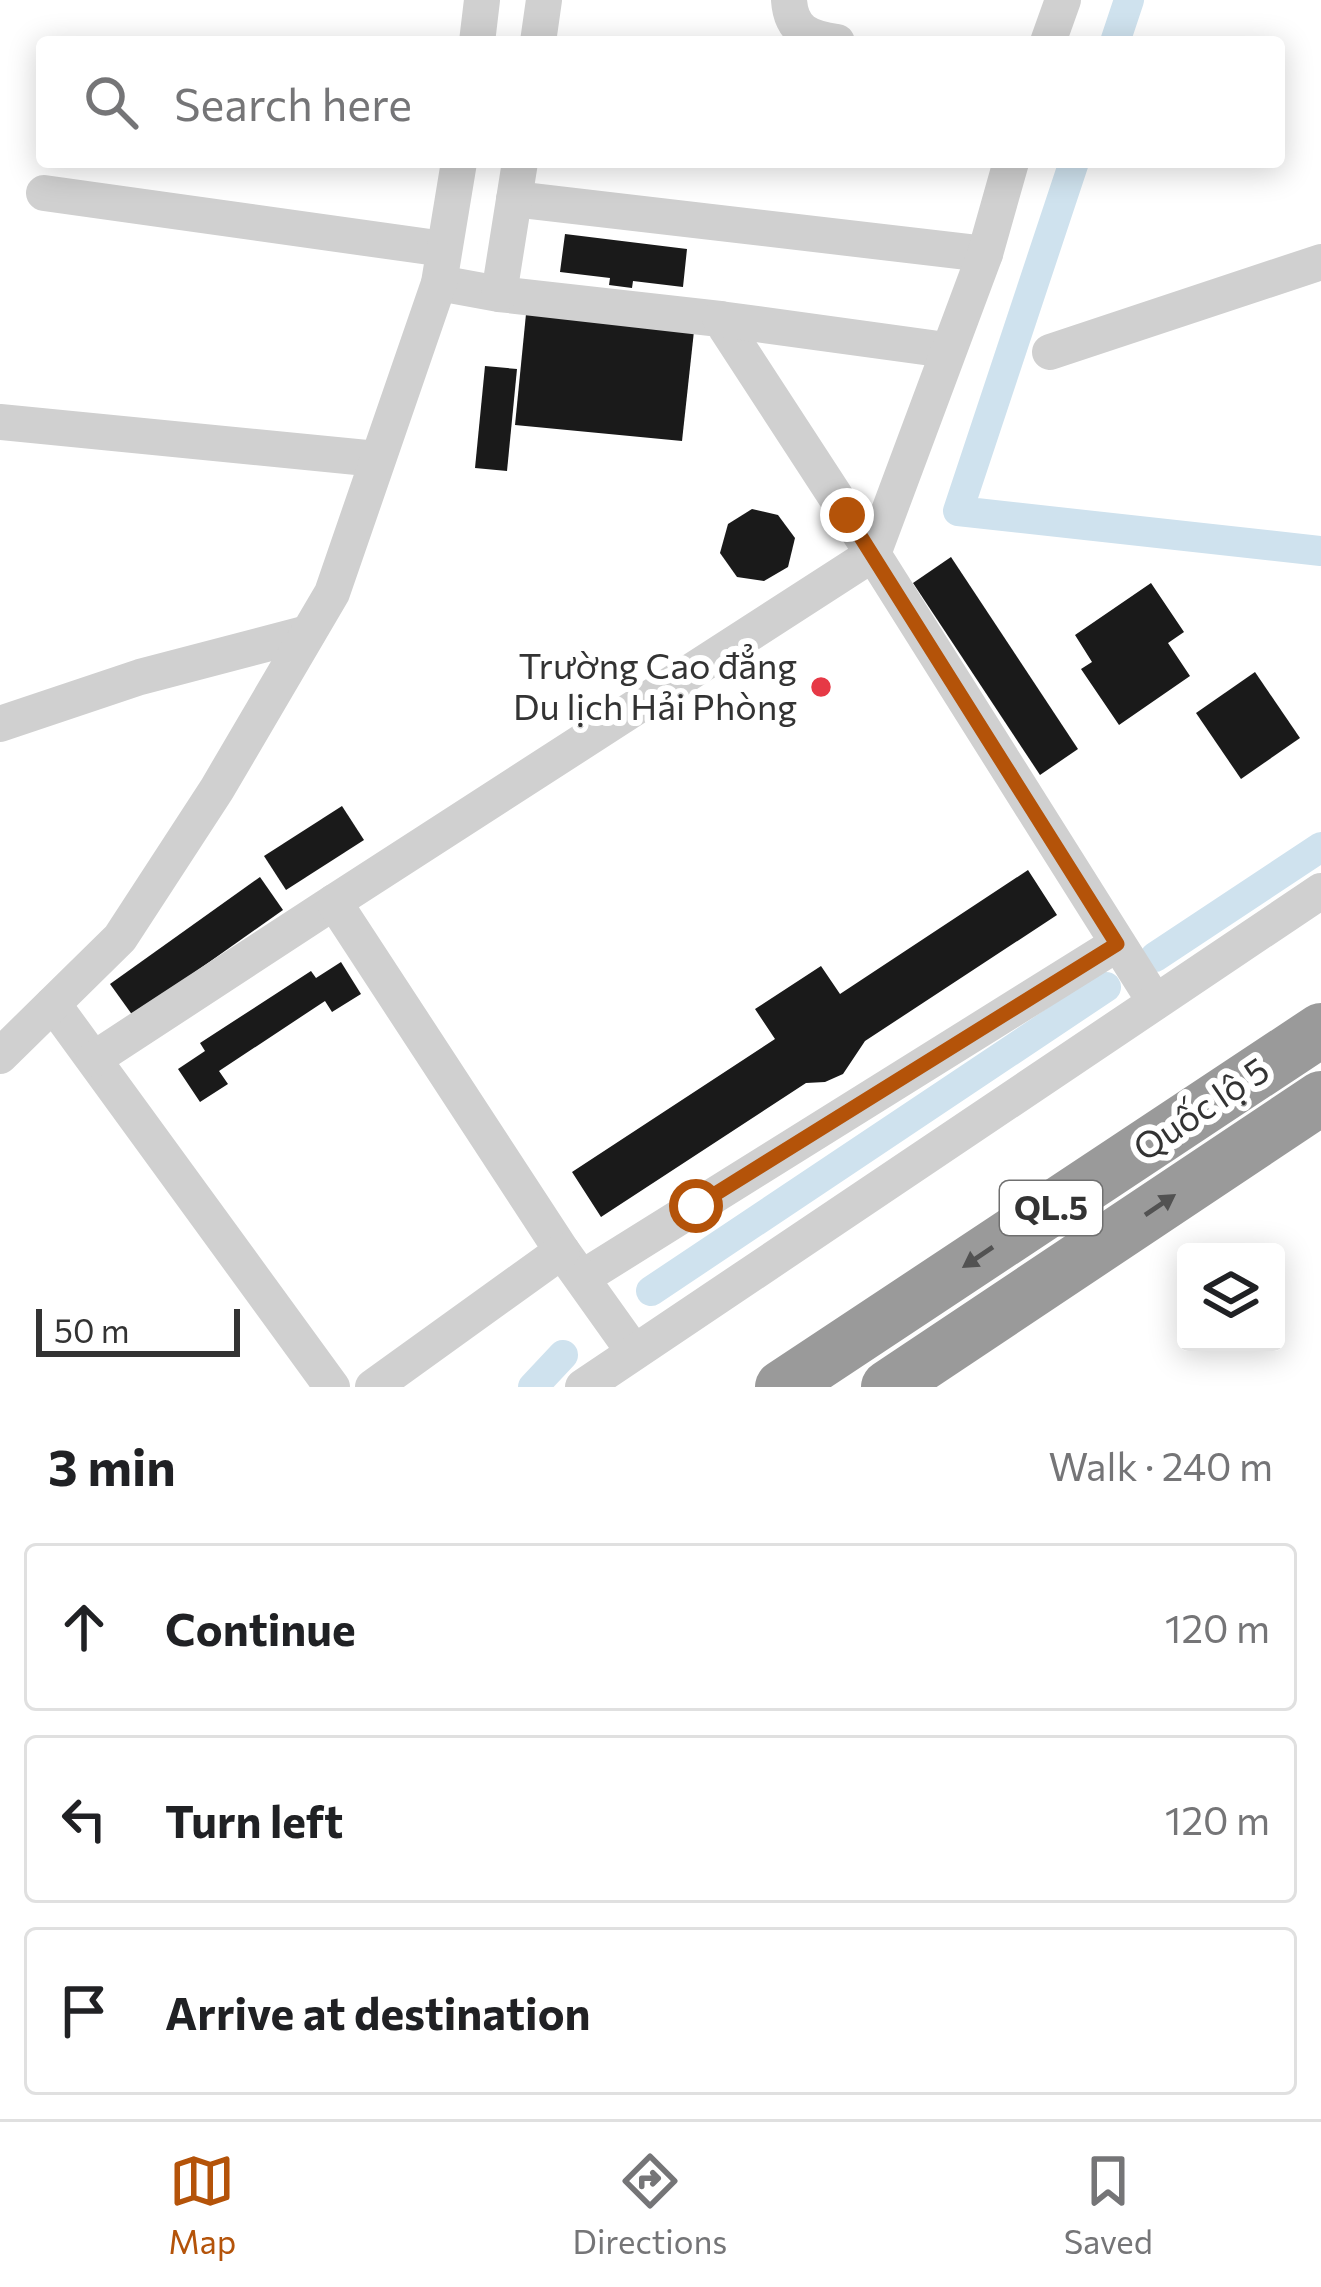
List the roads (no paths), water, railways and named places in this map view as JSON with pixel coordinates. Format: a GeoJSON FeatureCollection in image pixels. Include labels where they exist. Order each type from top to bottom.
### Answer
{"type":"FeatureCollection","features":[{"type":"Feature","properties":{"kind":"highway","name":"Quốc lộ 5"},"geometry":{"type":"LineString","coordinates":[[782,1387],[1321,1030]]}},
{"type":"Feature","properties":{"kind":"highway","name":"Quốc lộ 5"},"geometry":{"type":"LineString","coordinates":[[888,1387],[1321,1098]]}},
{"type":"Feature","properties":{"kind":"street"},"geometry":{"type":"LineString","coordinates":[[478,36],[482,0]]}},
{"type":"Feature","properties":{"kind":"street"},"geometry":{"type":"LineString","coordinates":[[539,36],[544,0]]}},
{"type":"Feature","properties":{"kind":"street"},"geometry":{"type":"LineString","coordinates":[[789,0],[798,28],[807,36]]}},
{"type":"Feature","properties":{"kind":"street"},"geometry":{"type":"LineString","coordinates":[[1050,36],[1064,0]]}},
{"type":"Feature","properties":{"kind":"street"},"geometry":{"type":"LineString","coordinates":[[0,1056],[121,938],[217,789],[332,593],[441,266],[458,168]]}},
{"type":"Feature","properties":{"kind":"street"},"geometry":{"type":"LineString","coordinates":[[500,294],[519,168]]}},
{"type":"Feature","properties":{"kind":"street"},"geometry":{"type":"LineString","coordinates":[[94,1059],[873,554],[985,254],[1009,168]]}},
{"type":"Feature","properties":{"kind":"street"},"geometry":{"type":"LineString","coordinates":[[44,194],[441,266],[500,294],[946,350]]}},
{"type":"Feature","properties":{"kind":"street"},"geometry":{"type":"LineString","coordinates":[[514,200],[985,254]]}},
{"type":"Feature","properties":{"kind":"street"},"geometry":{"type":"LineString","coordinates":[[1050,352],[1321,262]]}},
{"type":"Feature","properties":{"kind":"street"},"geometry":{"type":"LineString","coordinates":[[720,320],[1155,1002]]}},
{"type":"Feature","properties":{"kind":"street"},"geometry":{"type":"LineString","coordinates":[[0,422],[377,460]]}},
{"type":"Feature","properties":{"kind":"street"},"geometry":{"type":"LineString","coordinates":[[0,724],[140,677],[308,634]]}},
{"type":"Feature","properties":{"kind":"street"},"geometry":{"type":"LineString","coordinates":[[583,1387],[1321,891]]}},
{"type":"Feature","properties":{"kind":"street"},"geometry":{"type":"LineString","coordinates":[[334,902],[634,1352]]}},
{"type":"Feature","properties":{"kind":"street"},"geometry":{"type":"LineString","coordinates":[[373,1387],[572,1264],[1117,944]]}},
{"type":"Feature","properties":{"kind":"street"},"geometry":{"type":"LineString","coordinates":[[53,1004],[332,1387]]}},
{"type":"Feature","properties":{"kind":"waterway"},"geometry":{"type":"LineString","coordinates":[[1117,36],[1129,0]]}},
{"type":"Feature","properties":{"kind":"waterway"},"geometry":{"type":"LineString","coordinates":[[1072,168],[958,511],[1321,551]]}},
{"type":"Feature","properties":{"kind":"waterway"},"geometry":{"type":"LineString","coordinates":[[1155,957],[1321,847]]}},
{"type":"Feature","properties":{"kind":"waterway"},"geometry":{"type":"LineString","coordinates":[[651,1291],[1106,987]]}},
{"type":"Feature","properties":{"kind":"waterway"},"geometry":{"type":"LineString","coordinates":[[533,1387],[563,1355]]}},
{"type":"Feature","properties":{"kind":"place","name":"Trường Cao đẳng Du lịch Hải Phòng"},"geometry":{"type":"Point","coordinates":[821,687]}}]}
